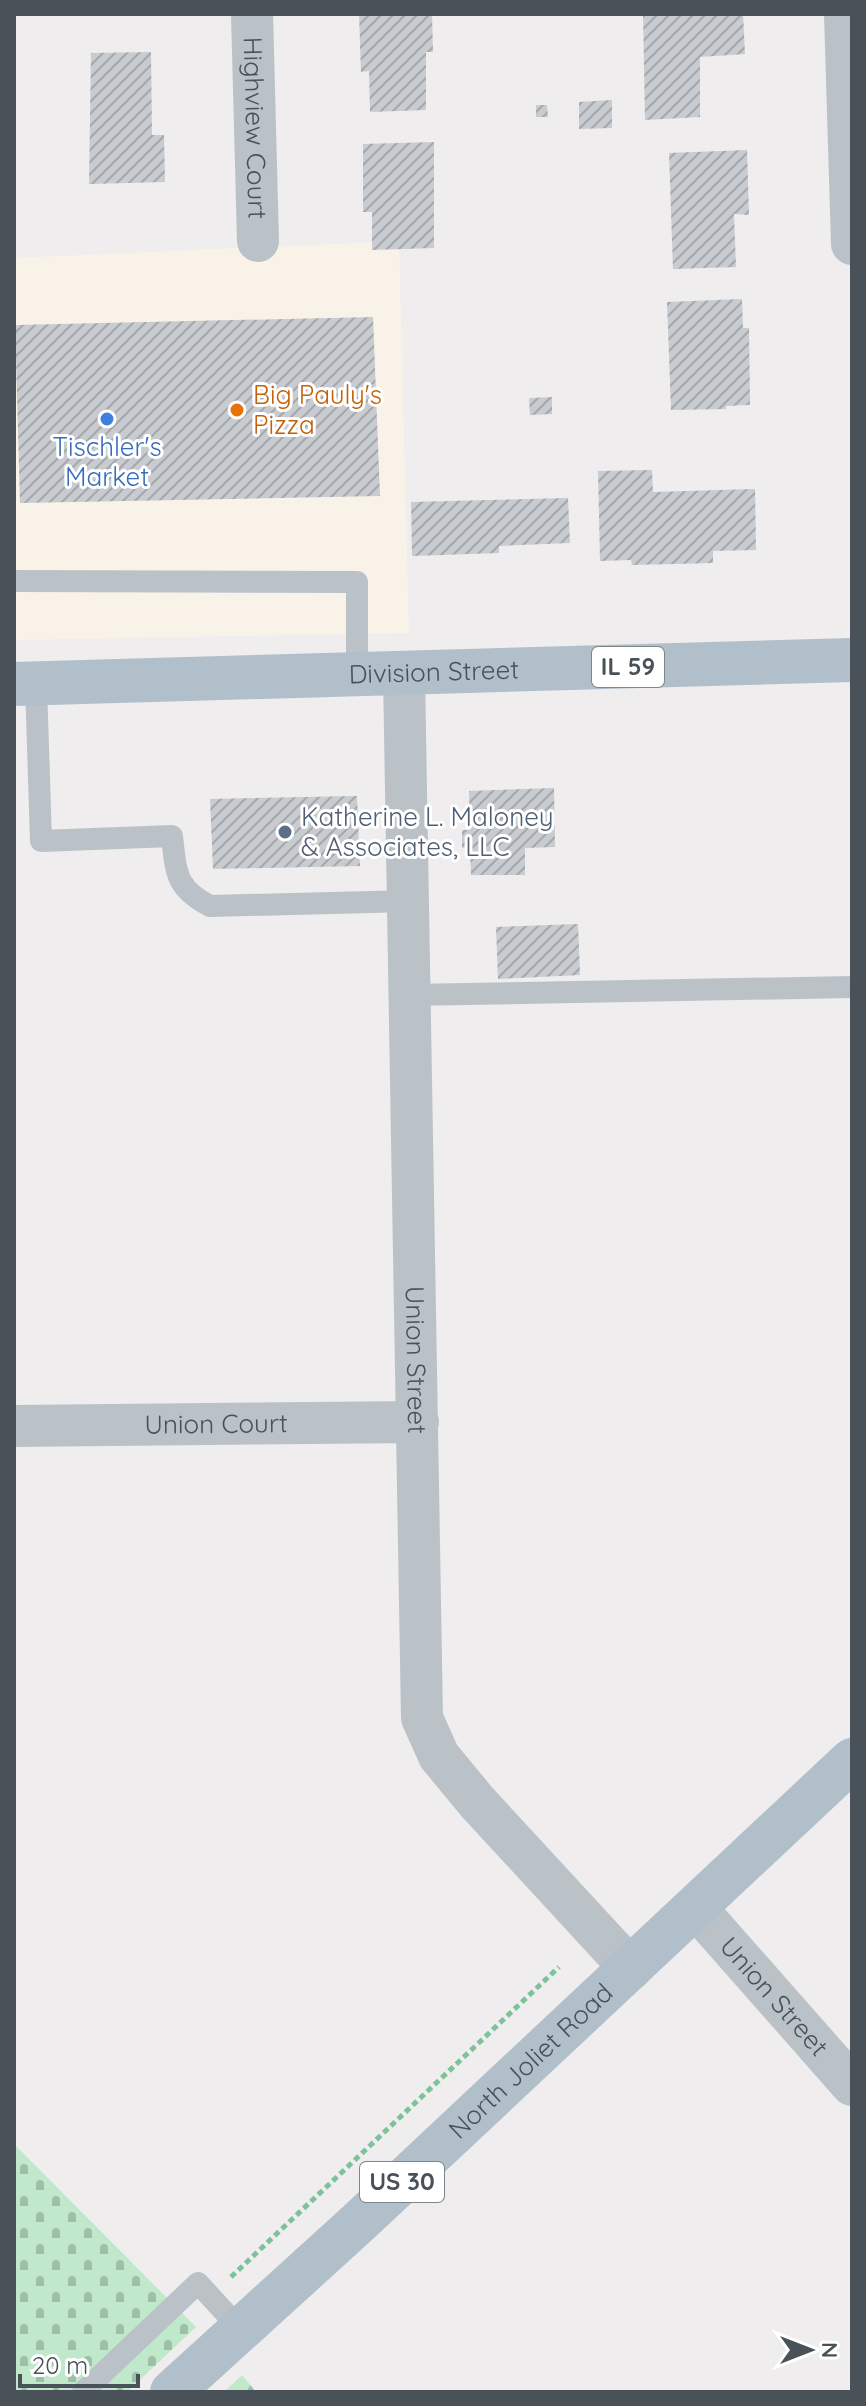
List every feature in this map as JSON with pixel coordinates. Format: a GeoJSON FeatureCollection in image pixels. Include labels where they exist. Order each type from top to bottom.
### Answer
{"type":"FeatureCollection","features":[{"type":"Feature","properties":{"kind":"main road","name":"Division Street"},"geometry":{"type":"LineString","coordinates":[[25,684],[852,660]]}},
{"type":"Feature","properties":{"kind":"main road","name":"North Joliet Road"},"geometry":{"type":"LineString","coordinates":[[172,2392],[242,2331],[852,1760]]}},
{"type":"Feature","properties":{"kind":"street","name":"Highview Court"},"geometry":{"type":"LineString","coordinates":[[252,14],[258,241]]}},
{"type":"Feature","properties":{"kind":"street"},"geometry":{"type":"LineString","coordinates":[[845,14],[852,244]]}},
{"type":"Feature","properties":{"kind":"street","name":"Union Street"},"geometry":{"type":"LineString","coordinates":[[404,674],[422,1718],[439,1756],[477,1802],[631,1969]]}},
{"type":"Feature","properties":{"kind":"street","name":"Union Court"},"geometry":{"type":"LineString","coordinates":[[14,1426],[418,1422]]}},
{"type":"Feature","properties":{"kind":"street","name":"Union Street"},"geometry":{"type":"LineString","coordinates":[[696,1908],[852,2085]]}},
{"type":"Feature","properties":{"kind":"lane"},"geometry":{"type":"LineString","coordinates":[[14,581],[357,582],[357,676]]}},
{"type":"Feature","properties":{"kind":"lane"},"geometry":{"type":"LineString","coordinates":[[25,684],[41,841],[172,836],[177,878],[193,897],[210,906],[409,901]]}},
{"type":"Feature","properties":{"kind":"lane"},"geometry":{"type":"LineString","coordinates":[[411,995],[852,987]]}},
{"type":"Feature","properties":{"kind":"lane"},"geometry":{"type":"LineString","coordinates":[[83,2392],[198,2283],[242,2331]]}},
{"type":"Feature","properties":{"kind":"path"},"geometry":{"type":"LineString","coordinates":[[210,2296],[559,1967]]}},
{"type":"Feature","properties":{"kind":"shaded area"},"geometry":{"type":"Polygon","coordinates":[[[399,241],[409,633],[14,640],[14,258],[399,241]]]}},
{"type":"Feature","properties":{"kind":"green space"},"geometry":{"type":"Polygon","coordinates":[[[14,2144],[196,2327],[127,2392],[14,2392],[14,2144]]]}},
{"type":"Feature","properties":{"kind":"green space"},"geometry":{"type":"Polygon","coordinates":[[[242,2375],[256,2392],[224,2392],[242,2375]]]}},
{"type":"Feature","properties":{"kind":"building"},"geometry":{"type":"Polygon","coordinates":[[[359,14],[432,14],[433,52],[426,52],[426,110],[370,112],[369,71],[361,72],[359,14]]]}},
{"type":"Feature","properties":{"kind":"building"},"geometry":{"type":"Polygon","coordinates":[[[643,14],[743,14],[745,54],[700,57],[700,117],[645,120],[643,14]]]}},
{"type":"Feature","properties":{"kind":"building"},"geometry":{"type":"Polygon","coordinates":[[[151,52],[152,135],[164,135],[165,182],[89,184],[91,53],[151,52]]]}},
{"type":"Feature","properties":{"kind":"building"},"geometry":{"type":"Polygon","coordinates":[[[612,100],[612,128],[579,129],[579,102],[612,100]]]}},
{"type":"Feature","properties":{"kind":"building"},"geometry":{"type":"Polygon","coordinates":[[[536,105],[547,105],[548,117],[536,117],[536,105]]]}},
{"type":"Feature","properties":{"kind":"building"},"geometry":{"type":"Polygon","coordinates":[[[434,142],[434,248],[372,250],[372,212],[363,212],[363,144],[434,142]]]}},
{"type":"Feature","properties":{"kind":"building"},"geometry":{"type":"Polygon","coordinates":[[[747,150],[749,215],[734,214],[736,267],[673,269],[669,153],[747,150]]]}},
{"type":"Feature","properties":{"kind":"building"},"geometry":{"type":"Polygon","coordinates":[[[742,299],[743,328],[749,328],[750,405],[726,406],[726,409],[671,410],[667,302],[742,299]]]}},
{"type":"Feature","properties":{"kind":"building"},"geometry":{"type":"Polygon","coordinates":[[[373,317],[380,496],[20,503],[15,325],[373,317]]]}},
{"type":"Feature","properties":{"kind":"building"},"geometry":{"type":"Polygon","coordinates":[[[552,397],[552,414],[530,415],[529,398],[552,397]]]}},
{"type":"Feature","properties":{"kind":"building"},"geometry":{"type":"Polygon","coordinates":[[[652,470],[653,492],[755,489],[756,550],[713,551],[713,563],[632,565],[631,560],[600,561],[598,471],[652,470]]]}},
{"type":"Feature","properties":{"kind":"building"},"geometry":{"type":"Polygon","coordinates":[[[568,498],[570,543],[499,546],[499,553],[412,556],[411,502],[568,498]]]}},
{"type":"Feature","properties":{"kind":"building"},"geometry":{"type":"Polygon","coordinates":[[[554,788],[555,847],[525,848],[525,875],[471,875],[470,847],[462,848],[462,830],[470,830],[469,791],[554,788]]]}},
{"type":"Feature","properties":{"kind":"building","name":"Katherine L. Maloney & Associates, LLC"},"geometry":{"type":"Polygon","coordinates":[[[357,796],[360,866],[213,869],[210,799],[357,796]]]}},
{"type":"Feature","properties":{"kind":"building"},"geometry":{"type":"Polygon","coordinates":[[[578,924],[580,975],[498,979],[496,927],[578,924]]]}},
{"type":"Feature","properties":{"kind":"place","name":"Big Pauly's Pizza"},"geometry":{"type":"Point","coordinates":[237,410]}},
{"type":"Feature","properties":{"kind":"place","name":"Tischler's Market"},"geometry":{"type":"Point","coordinates":[107,419]}},
{"type":"Feature","properties":{"kind":"place","name":"Katherine L. Maloney & Associates, LLC"},"geometry":{"type":"Point","coordinates":[285,832]}}]}
